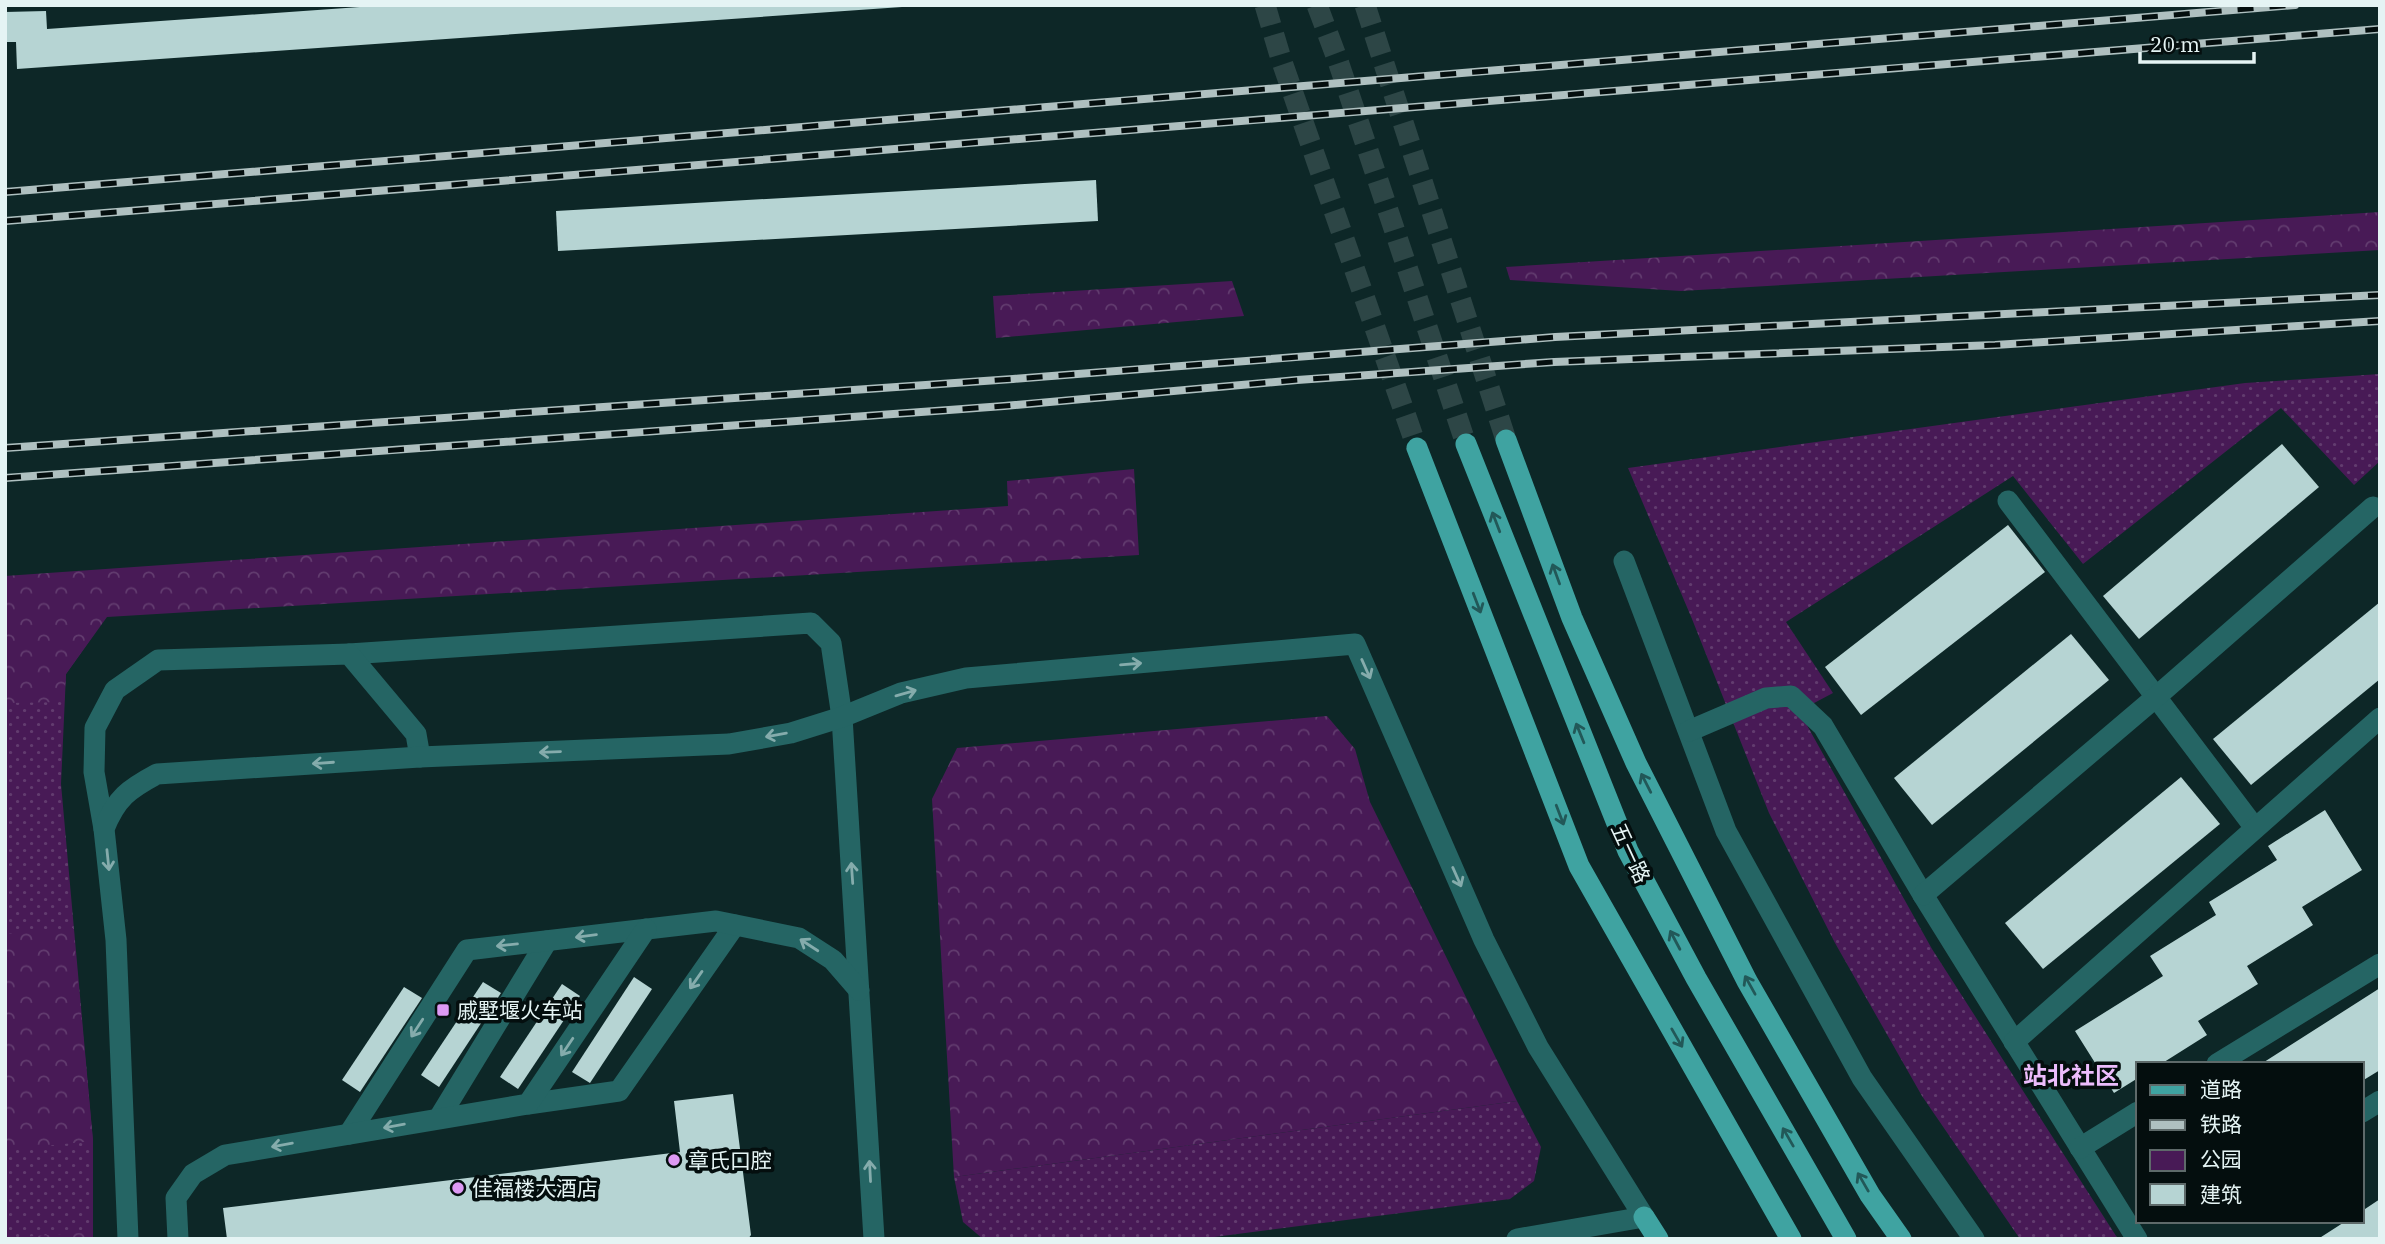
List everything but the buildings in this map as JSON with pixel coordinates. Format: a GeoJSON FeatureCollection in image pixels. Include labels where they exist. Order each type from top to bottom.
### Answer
{"type":"FeatureCollection","features":[{"type":"Feature","properties":{"kind":"main road"},"geometry":{"type":"LineString","coordinates":[[1506,440],[1572,618],[1636,764],[1747,981],[1870,1195],[1901,1239]]}},
{"type":"Feature","properties":{"kind":"main road","name":"五一路"},"geometry":{"type":"LineString","coordinates":[[1466,444],[1628,851],[1696,978],[1846,1239]]}},
{"type":"Feature","properties":{"kind":"main road"},"geometry":{"type":"LineString","coordinates":[[1418,448],[1580,866],[1791,1239]]}},
{"type":"Feature","properties":{"kind":"main road"},"geometry":{"type":"LineString","coordinates":[[1643,1217],[1658,1239]]}},
{"type":"Feature","properties":{"kind":"street"},"geometry":{"type":"LineString","coordinates":[[2008,501],[2255,828]]}},
{"type":"Feature","properties":{"kind":"street"},"geometry":{"type":"LineString","coordinates":[[1923,895],[2156,697],[2373,506]]}},
{"type":"Feature","properties":{"kind":"street"},"geometry":{"type":"LineString","coordinates":[[1624,561],[1726,831],[1862,1078],[1973,1239]]}},
{"type":"Feature","properties":{"kind":"street"},"geometry":{"type":"LineString","coordinates":[[128,1239],[116,940],[104,829],[93,772],[95,729],[115,690],[158,660],[349,654],[811,623],[831,643],[842,717],[874,1239]]}},
{"type":"Feature","properties":{"kind":"street"},"geometry":{"type":"LineString","coordinates":[[104,829],[111,812],[131,788],[157,774],[420,757],[729,744],[791,733],[842,717],[901,693],[965,678],[1355,644],[1484,940],[1538,1048],[1643,1217],[1517,1239]]}},
{"type":"Feature","properties":{"kind":"street"},"geometry":{"type":"LineString","coordinates":[[349,654],[416,734],[420,757]]}},
{"type":"Feature","properties":{"kind":"street"},"geometry":{"type":"LineString","coordinates":[[1689,731],[1766,698],[1791,696],[1823,726],[1923,895],[2137,1239]]}},
{"type":"Feature","properties":{"kind":"street"},"geometry":{"type":"LineString","coordinates":[[2014,1042],[2380,718]]}},
{"type":"Feature","properties":{"kind":"street"},"geometry":{"type":"LineString","coordinates":[[349,1133],[467,950],[716,920],[799,939],[832,960],[859,990]]}},
{"type":"Feature","properties":{"kind":"street"},"geometry":{"type":"LineString","coordinates":[[178,1239],[176,1198],[193,1174],[225,1155],[439,1118],[619,1091],[736,925]]}},
{"type":"Feature","properties":{"kind":"street"},"geometry":{"type":"LineString","coordinates":[[528,1104],[646,929]]}},
{"type":"Feature","properties":{"kind":"street"},"geometry":{"type":"LineString","coordinates":[[439,1118],[547,941]]}},
{"type":"Feature","properties":{"kind":"street"},"geometry":{"type":"LineString","coordinates":[[2220,1062],[2380,964]]}},
{"type":"Feature","properties":{"kind":"street"},"geometry":{"type":"LineString","coordinates":[[2364,1111],[2380,1101]]}},
{"type":"Feature","properties":{"kind":"street"},"geometry":{"type":"LineString","coordinates":[[2080,1148],[2136,1113]]}},
{"type":"Feature","properties":{"kind":"green space"},"geometry":{"type":"Polygon","coordinates":[[[2380,212],[2380,250],[1681,291],[1510,280],[1506,267],[2380,212]]]}},
{"type":"Feature","properties":{"kind":"green space"},"geometry":{"type":"Polygon","coordinates":[[[1232,281],[1244,316],[996,338],[993,296],[1232,281]]]}},
{"type":"Feature","properties":{"kind":"green space"},"geometry":{"type":"Polygon","coordinates":[[[2380,374],[2380,461],[2354,485],[2281,408],[2083,564],[2013,476],[1786,622],[1833,693],[1799,711],[1932,949],[2118,1239],[2020,1239],[1922,1096],[1835,943],[1769,813],[1692,619],[1628,468],[2245,383],[2380,374]]]}},
{"type":"Feature","properties":{"kind":"green space"},"geometry":{"type":"Polygon","coordinates":[[[1134,469],[1139,555],[107,617],[66,674],[64,702],[5,703],[5,576],[1008,506],[1007,481],[1134,469]]]}},
{"type":"Feature","properties":{"kind":"green space"},"geometry":{"type":"Polygon","coordinates":[[[5,576],[106,617],[66,674],[61,784],[93,1141],[93,1239],[5,1239],[5,576]]]}},
{"type":"Feature","properties":{"kind":"green space"},"geometry":{"type":"Polygon","coordinates":[[[1327,716],[1355,749],[1370,802],[1517,1101],[954,1177],[932,799],[957,748],[1327,716]]]}},
{"type":"Feature","properties":{"kind":"green space"},"geometry":{"type":"Polygon","coordinates":[[[73,928],[93,1141],[5,1150],[5,934],[73,928]]]}},
{"type":"Feature","properties":{"kind":"green space"},"geometry":{"type":"Polygon","coordinates":[[[1517,1101],[1541,1147],[1534,1181],[1510,1199],[1199,1239],[983,1239],[963,1222],[954,1177],[1517,1101]]]}},
{"type":"Feature","properties":{"kind":"green space"},"geometry":{"type":"Polygon","coordinates":[[[92,1232],[93,1239],[5,1239],[5,1238],[92,1232]]]}},
{"type":"Feature","properties":{"kind":"tunnel"},"geometry":{"type":"LineString","coordinates":[[1265,5],[1281,59],[1417,448]]}},
{"type":"Feature","properties":{"kind":"tunnel"},"geometry":{"type":"LineString","coordinates":[[1317,5],[1466,444]]}},
{"type":"Feature","properties":{"kind":"tunnel"},"geometry":{"type":"LineString","coordinates":[[1365,5],[1506,440]]}},
{"type":"Feature","properties":{"kind":"railway"},"geometry":{"type":"LineString","coordinates":[[5,192],[2295,5]]}},
{"type":"Feature","properties":{"kind":"railway"},"geometry":{"type":"LineString","coordinates":[[5,221],[2380,29]]}},
{"type":"Feature","properties":{"kind":"railway"},"geometry":{"type":"LineString","coordinates":[[5,448],[1013,379],[1555,337],[2380,295]]}},
{"type":"Feature","properties":{"kind":"railway"},"geometry":{"type":"LineString","coordinates":[[5,478],[1004,406],[1297,380],[1554,362],[1995,345],[2380,321]]}},
{"type":"Feature","properties":{"kind":"place","name":"戚墅堰火车站"},"geometry":{"type":"Point","coordinates":[443,1010]}},
{"type":"Feature","properties":{"kind":"place","name":"章氏口腔"},"geometry":{"type":"Point","coordinates":[674,1160]}},
{"type":"Feature","properties":{"kind":"place","name":"佳福楼大酒店"},"geometry":{"type":"Point","coordinates":[458,1188]}},
{"type":"Feature","properties":{"kind":"district","name":"站北社区"},"geometry":{"type":"Point","coordinates":[2071,1075]}}]}
